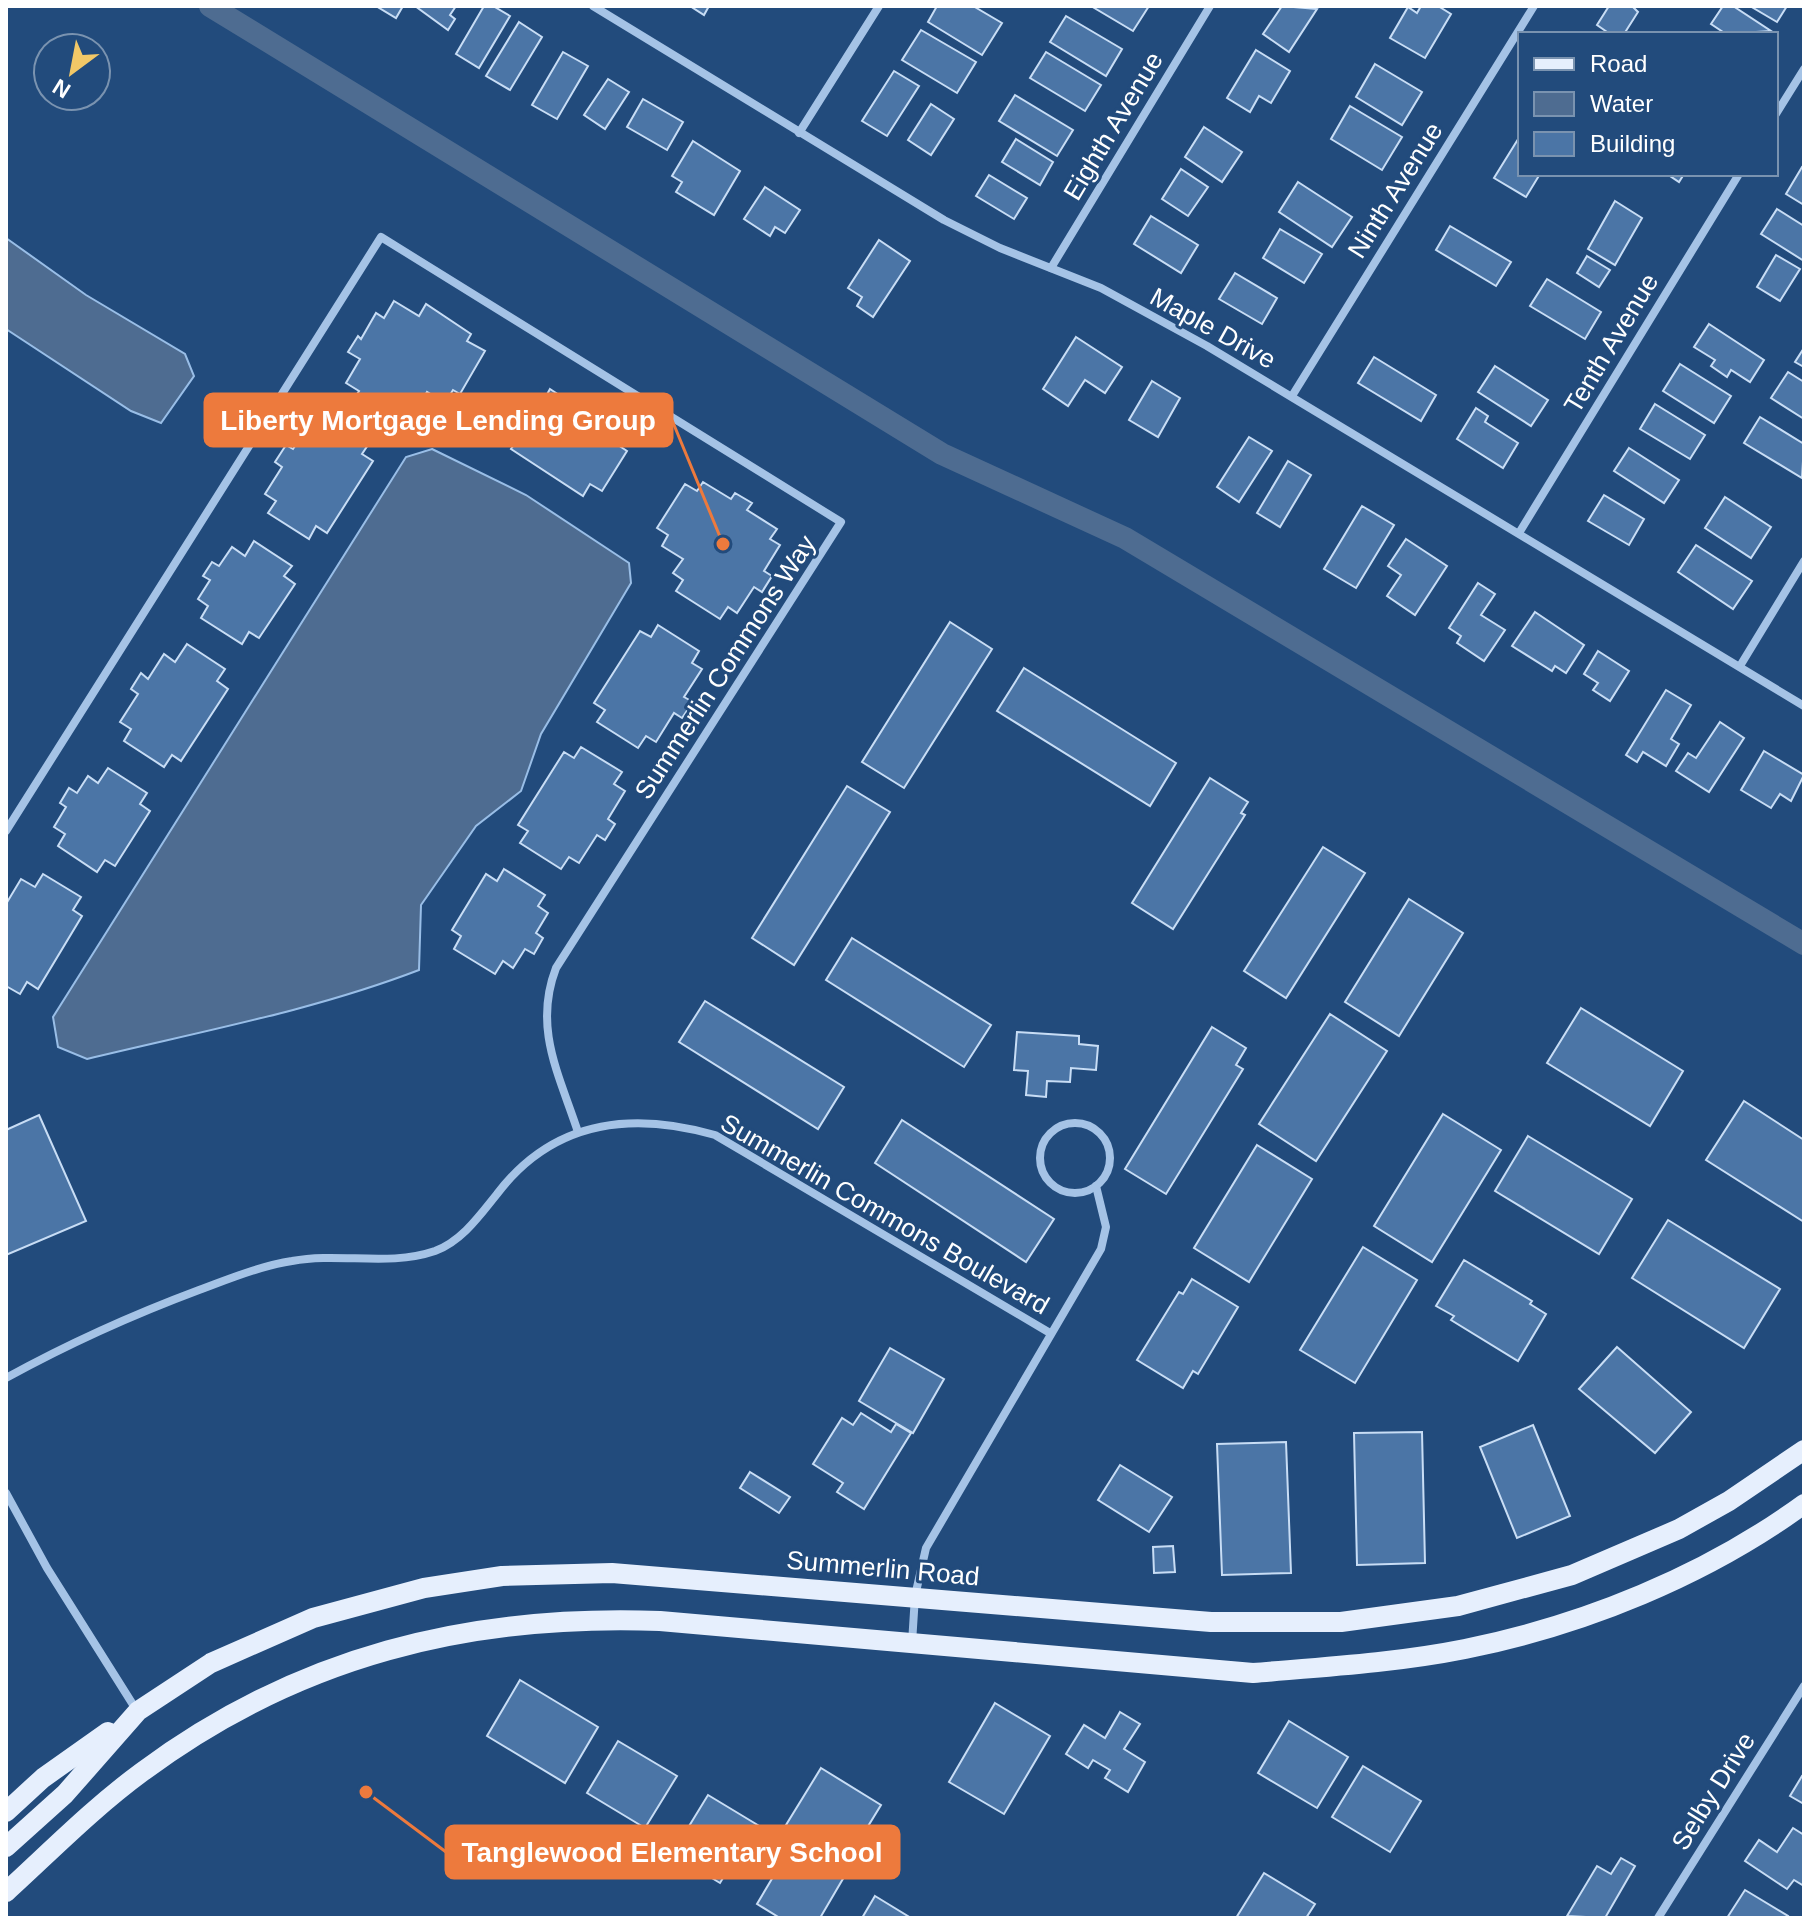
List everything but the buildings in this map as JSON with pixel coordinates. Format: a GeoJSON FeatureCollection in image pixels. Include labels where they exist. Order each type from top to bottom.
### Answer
{"type":"FeatureCollection","features":[{"type":"Feature","properties":{"kind":"main road","name":"Summerlin Road"},"geometry":{"type":"LineString","coordinates":[[6,1847],[65,1794],[138,1711],[211,1663],[313,1618],[413,1590],[502,1576],[625,1574],[1281,1625],[1402,1616],[1516,1592],[1626,1554],[1729,1501],[1804,1450]]}},
{"type":"Feature","properties":{"kind":"main road"},"geometry":{"type":"LineString","coordinates":[[6,1892],[108,1799],[204,1730],[302,1680],[404,1645],[494,1627],[607,1619],[1253,1673],[1405,1659],[1524,1635],[1639,1595],[1734,1548],[1804,1504]]}},
{"type":"Feature","properties":{"kind":"main road"},"geometry":{"type":"LineString","coordinates":[[6,1812],[43,1778],[138,1711]]}},
{"type":"Feature","properties":{"kind":"street","name":"Maple Drive"},"geometry":{"type":"LineString","coordinates":[[593,6],[944,220],[1000,248],[1101,288],[1292,396],[1804,706]]}},
{"type":"Feature","properties":{"kind":"street"},"geometry":{"type":"LineString","coordinates":[[799,133],[879,6]]}},
{"type":"Feature","properties":{"kind":"street","name":"Eighth Avenue"},"geometry":{"type":"LineString","coordinates":[[1051,268],[1210,6]]}},
{"type":"Feature","properties":{"kind":"street","name":"Ninth Avenue"},"geometry":{"type":"LineString","coordinates":[[1292,396],[1534,6]]}},
{"type":"Feature","properties":{"kind":"street"},"geometry":{"type":"LineString","coordinates":[[1778,111],[1804,69]]}},
{"type":"Feature","properties":{"kind":"street","name":"Tenth Avenue"},"geometry":{"type":"LineString","coordinates":[[1519,533],[1738,176]]}},
{"type":"Feature","properties":{"kind":"street","name":"Summerlin Commons Way"},"geometry":{"type":"LineString","coordinates":[[6,831],[381,237],[841,522],[556,968],[547,993],[544,1019],[578,1132]]}},
{"type":"Feature","properties":{"kind":"street"},"geometry":{"type":"LineString","coordinates":[[1740,666],[1804,561]]}},
{"type":"Feature","properties":{"kind":"street","name":"Summerlin Commons Boulevard"},"geometry":{"type":"LineString","coordinates":[[6,1378],[76,1341],[238,1275],[315,1257],[388,1261],[440,1249],[482,1214],[518,1170],[547,1147],[578,1132],[608,1123],[644,1121],[682,1125],[715,1135],[1050,1333]]}},
{"type":"Feature","properties":{"kind":"street"},"geometry":{"type":"LineString","coordinates":[[912,1643],[915,1596],[926,1548],[1101,1249],[1106,1227],[1096,1186],[1108,1169],[1108,1149],[1104,1140],[1087,1126],[1075,1123],[1053,1131],[1040,1151],[1044,1174],[1061,1190],[1073,1193],[1096,1186]]}},
{"type":"Feature","properties":{"kind":"street"},"geometry":{"type":"LineString","coordinates":[[6,1493],[47,1568],[138,1711]]}},
{"type":"Feature","properties":{"kind":"street","name":"Selby Drive"},"geometry":{"type":"LineString","coordinates":[[1658,1918],[1804,1686]]}},
{"type":"Feature","properties":{"kind":"water"},"geometry":{"type":"Polygon","coordinates":[[[6,238],[86,295],[185,354],[194,376],[161,423],[131,411],[6,329],[6,238]]]}},
{"type":"Feature","properties":{"kind":"water"},"geometry":{"type":"Polygon","coordinates":[[[432,449],[526,495],[629,563],[631,583],[541,734],[521,791],[476,826],[421,905],[419,970],[296,1009],[87,1059],[58,1047],[53,1017],[406,457],[432,449]]]}},
{"type":"Feature","properties":{"kind":"waterway"},"geometry":{"type":"LineString","coordinates":[[210,6],[942,454],[1125,538],[1804,944]]}},
{"type":"Feature","properties":{"kind":"place","name":"Liberty Mortgage Lending Group"},"geometry":{"type":"Point","coordinates":[723,544]}},
{"type":"Feature","properties":{"kind":"place","name":"Tanglewood Elementary School"},"geometry":{"type":"Point","coordinates":[366,1792]}}]}
